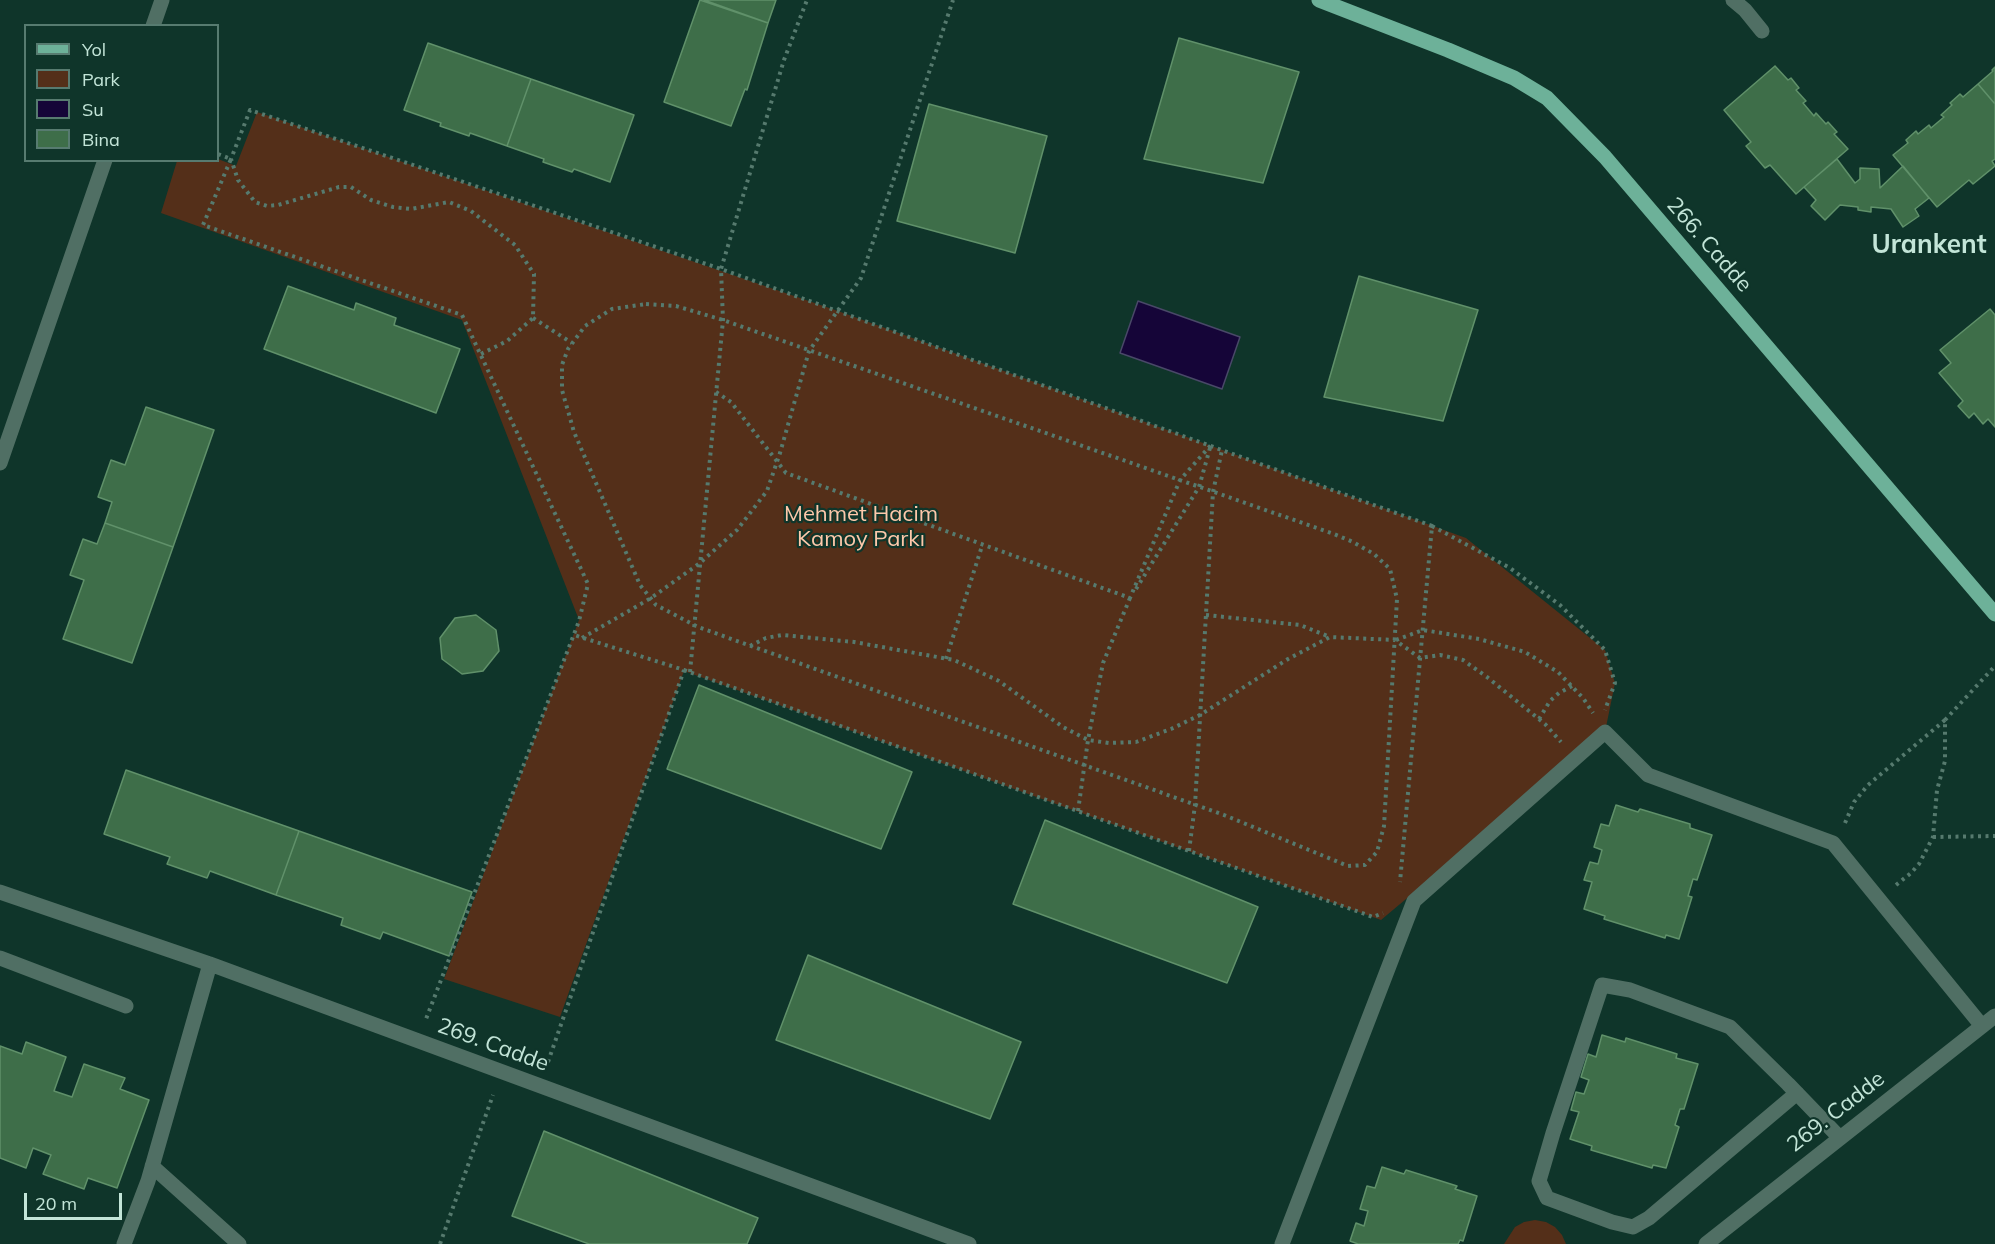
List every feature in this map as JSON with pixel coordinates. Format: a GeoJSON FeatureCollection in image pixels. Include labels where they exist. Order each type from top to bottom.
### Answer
{"type":"FeatureCollection","features":[{"type":"Feature","properties":{"kind":"main road","name":"266. Cadde"},"geometry":{"type":"LineString","coordinates":[[1319,0],[1514,78],[1546,98],[1605,157],[1995,614]]}},
{"type":"Feature","properties":{"kind":"street"},"geometry":{"type":"LineString","coordinates":[[154,24],[162,0]]}},
{"type":"Feature","properties":{"kind":"street"},"geometry":{"type":"LineString","coordinates":[[1733,0],[1745,10],[1762,31]]}},
{"type":"Feature","properties":{"kind":"street"},"geometry":{"type":"LineString","coordinates":[[0,463],[104,162]]}},
{"type":"Feature","properties":{"kind":"street"},"geometry":{"type":"LineString","coordinates":[[1282,1244],[1414,901],[1576,758],[1602,727],[1648,775],[1833,843],[1982,1026]]}},
{"type":"Feature","properties":{"kind":"street","name":"269. Cadde"},"geometry":{"type":"LineString","coordinates":[[0,892],[210,964],[969,1244]]}},
{"type":"Feature","properties":{"kind":"street"},"geometry":{"type":"LineString","coordinates":[[0,958],[126,1006]]}},
{"type":"Feature","properties":{"kind":"street"},"geometry":{"type":"LineString","coordinates":[[124,1244],[152,1166],[210,964]]}},
{"type":"Feature","properties":{"kind":"street"},"geometry":{"type":"LineString","coordinates":[[1797,1093],[1649,1218],[1633,1227],[1612,1222],[1547,1198],[1539,1180],[1602,985],[1630,990],[1730,1027],[1797,1093],[1840,1138]]}},
{"type":"Feature","properties":{"kind":"street","name":"269. Cadde"},"geometry":{"type":"LineString","coordinates":[[1706,1244],[1995,1016]]}},
{"type":"Feature","properties":{"kind":"street"},"geometry":{"type":"LineString","coordinates":[[152,1166],[239,1244]]}},
{"type":"Feature","properties":{"kind":"path"},"geometry":{"type":"LineString","coordinates":[[690,672],[723,320],[721,269],[784,60],[807,0]]}},
{"type":"Feature","properties":{"kind":"path"},"geometry":{"type":"LineString","coordinates":[[582,638],[651,598],[700,562],[738,530],[767,491],[809,351],[861,278],[953,0]]}},
{"type":"Feature","properties":{"kind":"path"},"geometry":{"type":"LineString","coordinates":[[431,1005],[574,635],[588,584],[462,315],[203,225],[250,110],[721,269],[1432,525],[1510,568],[1560,605],[1605,650],[1615,683],[1602,727]]}},
{"type":"Feature","properties":{"kind":"path"},"geometry":{"type":"LineString","coordinates":[[219,154],[231,159]]}},
{"type":"Feature","properties":{"kind":"path"},"geometry":{"type":"LineString","coordinates":[[231,159],[238,180],[255,202],[267,206],[339,187],[351,187],[371,201],[393,207],[411,209],[449,202],[471,211],[515,245],[534,274],[533,318],[507,341],[481,354]]}},
{"type":"Feature","properties":{"kind":"path"},"geometry":{"type":"LineString","coordinates":[[646,304],[676,306],[723,320],[1334,534],[1374,554],[1390,569],[1397,599],[1384,826],[1377,852],[1365,865],[1348,866],[1195,805],[695,626],[656,605],[640,585],[574,432],[562,390],[562,365],[568,349],[585,327],[612,309],[646,304]]}},
{"type":"Feature","properties":{"kind":"path"},"geometry":{"type":"LineString","coordinates":[[533,318],[572,343]]}},
{"type":"Feature","properties":{"kind":"path"},"geometry":{"type":"LineString","coordinates":[[715,391],[731,402],[786,473],[1130,598]]}},
{"type":"Feature","properties":{"kind":"path"},"geometry":{"type":"LineString","coordinates":[[1078,811],[1088,740],[1103,663],[1180,480],[1211,445]]}},
{"type":"Feature","properties":{"kind":"path"},"geometry":{"type":"LineString","coordinates":[[1130,598],[1200,487],[1211,445]]}},
{"type":"Feature","properties":{"kind":"path"},"geometry":{"type":"LineString","coordinates":[[1189,851],[1195,805],[1213,492],[1222,450]]}},
{"type":"Feature","properties":{"kind":"path"},"geometry":{"type":"LineString","coordinates":[[1399,893],[1432,525]]}},
{"type":"Feature","properties":{"kind":"path"},"geometry":{"type":"LineString","coordinates":[[946,659],[982,546]]}},
{"type":"Feature","properties":{"kind":"path"},"geometry":{"type":"LineString","coordinates":[[1206,615],[1300,625],[1330,637],[1395,640],[1423,630],[1479,639],[1525,652],[1558,672],[1583,698],[1602,727]]}},
{"type":"Feature","properties":{"kind":"path"},"geometry":{"type":"LineString","coordinates":[[574,635],[690,672],[1373,917],[1390,909]]}},
{"type":"Feature","properties":{"kind":"path"},"geometry":{"type":"LineString","coordinates":[[750,646],[766,638],[782,635],[854,642],[946,659],[999,681],[1063,727],[1088,740],[1109,743],[1136,742],[1171,729],[1200,715],[1288,659],[1330,637]]}},
{"type":"Feature","properties":{"kind":"path"},"geometry":{"type":"LineString","coordinates":[[1395,640],[1420,658],[1440,655],[1463,660],[1539,720],[1576,758]]}},
{"type":"Feature","properties":{"kind":"path"},"geometry":{"type":"LineString","coordinates":[[1842,832],[1854,802],[1868,785],[1945,720],[1995,666]]}},
{"type":"Feature","properties":{"kind":"path"},"geometry":{"type":"LineString","coordinates":[[540,1086],[684,670]]}},
{"type":"Feature","properties":{"kind":"path"},"geometry":{"type":"LineString","coordinates":[[1539,720],[1550,701],[1572,687]]}},
{"type":"Feature","properties":{"kind":"path"},"geometry":{"type":"LineString","coordinates":[[1891,889],[1919,864],[1933,837],[1937,790],[1945,761],[1945,720]]}},
{"type":"Feature","properties":{"kind":"path"},"geometry":{"type":"LineString","coordinates":[[1933,837],[1995,836]]}},
{"type":"Feature","properties":{"kind":"path"},"geometry":{"type":"LineString","coordinates":[[440,1244],[502,1071]]}},
{"type":"Feature","properties":{"kind":"green space","name":"Mehmet Hacim Kamoy Parkı"},"geometry":{"type":"Polygon","coordinates":[[[257,112],[838,311],[1466,538],[1605,650],[1615,683],[1605,732],[1381,920],[684,671],[560,1017],[444,979],[579,620],[462,320],[161,213],[177,162],[219,162],[219,159],[236,166],[257,112]]]}},
{"type":"Feature","properties":{"kind":"green space"},"geometry":{"type":"Polygon","coordinates":[[[1535,1220],[1555,1227],[1566,1244],[1504,1244],[1515,1227],[1535,1220]]]}},
{"type":"Feature","properties":{"kind":"water"},"geometry":{"type":"Polygon","coordinates":[[[1138,301],[1240,337],[1222,389],[1120,353],[1138,301]]]}},
{"type":"Feature","properties":{"kind":"building"},"geometry":{"type":"Polygon","coordinates":[[[700,0],[768,23],[747,90],[745,89],[731,126],[664,102],[700,0]]]}},
{"type":"Feature","properties":{"kind":"building"},"geometry":{"type":"Polygon","coordinates":[[[704,0],[776,0],[768,23],[704,0]]]}},
{"type":"Feature","properties":{"kind":"building"},"geometry":{"type":"Polygon","coordinates":[[[1179,38],[1299,72],[1263,183],[1144,159],[1179,38]]]}},
{"type":"Feature","properties":{"kind":"building"},"geometry":{"type":"Polygon","coordinates":[[[428,43],[531,79],[507,146],[470,133],[469,136],[440,126],[441,123],[404,110],[428,43]]]}},
{"type":"Feature","properties":{"kind":"building"},"geometry":{"type":"Polygon","coordinates":[[[1775,66],[1788,80],[1791,78],[1799,88],[1796,90],[1806,101],[1803,103],[1814,116],[1816,113],[1826,124],[1828,122],[1837,132],[1834,134],[1848,149],[1796,194],[1770,165],[1765,168],[1746,146],[1751,142],[1724,110],[1775,66]]]}},
{"type":"Feature","properties":{"kind":"building"},"geometry":{"type":"Polygon","coordinates":[[[1995,67],[1995,104],[1978,84],[1995,67]]]}},
{"type":"Feature","properties":{"kind":"building"},"geometry":{"type":"Polygon","coordinates":[[[531,79],[634,115],[610,182],[574,169],[572,172],[543,162],[544,159],[507,146],[531,79]]]}},
{"type":"Feature","properties":{"kind":"building"},"geometry":{"type":"Polygon","coordinates":[[[1978,84],[1995,104],[1995,159],[1992,161],[1995,166],[1973,184],[1969,180],[1937,207],[1893,155],[1908,143],[1906,140],[1916,131],[1918,134],[1929,125],[1931,128],[1944,117],[1941,115],[1960,94],[1963,97],[1978,84]]]}},
{"type":"Feature","properties":{"kind":"building"},"geometry":{"type":"Polygon","coordinates":[[[929,104],[1047,136],[1015,253],[897,221],[929,104]]]}},
{"type":"Feature","properties":{"kind":"building"},"geometry":{"type":"Polygon","coordinates":[[[1837,159],[1855,183],[1860,179],[1860,168],[1879,169],[1880,188],[1903,166],[1929,198],[1915,209],[1919,216],[1903,227],[1891,209],[1871,207],[1871,212],[1858,210],[1858,207],[1840,205],[1825,220],[1811,206],[1816,200],[1804,187],[1837,159]]]}},
{"type":"Feature","properties":{"kind":"building"},"geometry":{"type":"Polygon","coordinates":[[[1359,276],[1478,310],[1443,421],[1324,397],[1359,276]]]}},
{"type":"Feature","properties":{"kind":"building"},"geometry":{"type":"Polygon","coordinates":[[[288,286],[354,310],[356,303],[396,318],[394,325],[460,349],[436,413],[264,349],[288,286]]]}},
{"type":"Feature","properties":{"kind":"building"},"geometry":{"type":"Polygon","coordinates":[[[1990,309],[1995,315],[1995,427],[1988,419],[1983,424],[1974,413],[1969,418],[1958,406],[1963,401],[1939,373],[1951,363],[1940,350],[1990,309]]]}},
{"type":"Feature","properties":{"kind":"building"},"geometry":{"type":"Polygon","coordinates":[[[146,407],[214,430],[173,547],[105,523],[112,502],[98,497],[111,460],[125,465],[146,407]]]}},
{"type":"Feature","properties":{"kind":"building"},"geometry":{"type":"Polygon","coordinates":[[[105,523],[173,547],[132,663],[63,639],[84,580],[70,575],[83,539],[97,544],[105,523]]]}},
{"type":"Feature","properties":{"kind":"building"},"geometry":{"type":"Polygon","coordinates":[[[476,615],[496,630],[499,651],[483,671],[462,674],[442,659],[440,638],[455,618],[476,615]]]}},
{"type":"Feature","properties":{"kind":"building"},"geometry":{"type":"Polygon","coordinates":[[[699,685],[912,772],[881,849],[667,769],[699,685]]]}},
{"type":"Feature","properties":{"kind":"building"},"geometry":{"type":"Polygon","coordinates":[[[126,770],[299,831],[276,895],[210,871],[207,878],[167,864],[170,857],[104,834],[126,770]]]}},
{"type":"Feature","properties":{"kind":"building"},"geometry":{"type":"Polygon","coordinates":[[[1616,805],[1638,812],[1640,809],[1690,824],[1690,828],[1712,835],[1697,880],[1693,879],[1688,896],[1692,897],[1679,939],[1666,935],[1665,938],[1604,919],[1605,916],[1584,909],[1592,882],[1584,880],[1590,862],[1598,864],[1602,850],[1594,847],[1601,824],[1609,826],[1616,805]]]}},
{"type":"Feature","properties":{"kind":"building"},"geometry":{"type":"Polygon","coordinates":[[[1045,820],[1258,907],[1227,983],[1013,904],[1045,820]]]}},
{"type":"Feature","properties":{"kind":"building"},"geometry":{"type":"Polygon","coordinates":[[[299,831],[472,892],[449,956],[383,932],[380,939],[341,925],[343,918],[276,895],[299,831]]]}},
{"type":"Feature","properties":{"kind":"building"},"geometry":{"type":"Polygon","coordinates":[[[808,955],[1021,1042],[990,1119],[776,1040],[808,955]]]}},
{"type":"Feature","properties":{"kind":"building"},"geometry":{"type":"Polygon","coordinates":[[[1602,1035],[1625,1042],[1626,1038],[1677,1054],[1676,1058],[1698,1064],[1684,1109],[1680,1109],[1675,1125],[1679,1127],[1666,1168],[1653,1165],[1652,1168],[1591,1150],[1592,1146],[1570,1139],[1579,1112],[1571,1110],[1576,1092],[1584,1094],[1589,1080],[1581,1077],[1588,1054],[1596,1057],[1602,1035]]]}},
{"type":"Feature","properties":{"kind":"building"},"geometry":{"type":"Polygon","coordinates":[[[26,1042],[66,1057],[54,1091],[72,1097],[84,1064],[125,1078],[120,1089],[149,1100],[117,1188],[88,1178],[84,1189],[43,1174],[51,1155],[33,1148],[26,1168],[0,1158],[0,1046],[22,1054],[26,1042]]]}},
{"type":"Feature","properties":{"kind":"building"},"geometry":{"type":"Polygon","coordinates":[[[544,1131],[758,1218],[747,1244],[589,1244],[512,1216],[544,1131]]]}},
{"type":"Feature","properties":{"kind":"building"},"geometry":{"type":"Polygon","coordinates":[[[1382,1167],[1404,1174],[1406,1170],[1457,1186],[1455,1189],[1477,1196],[1463,1241],[1460,1240],[1458,1244],[1358,1244],[1350,1241],[1356,1223],[1364,1226],[1368,1211],[1360,1209],[1367,1186],[1375,1188],[1382,1167]]]}},
{"type":"Feature","properties":{"kind":"district","name":"Urankent"},"geometry":{"type":"Point","coordinates":[1929,245]}}]}
